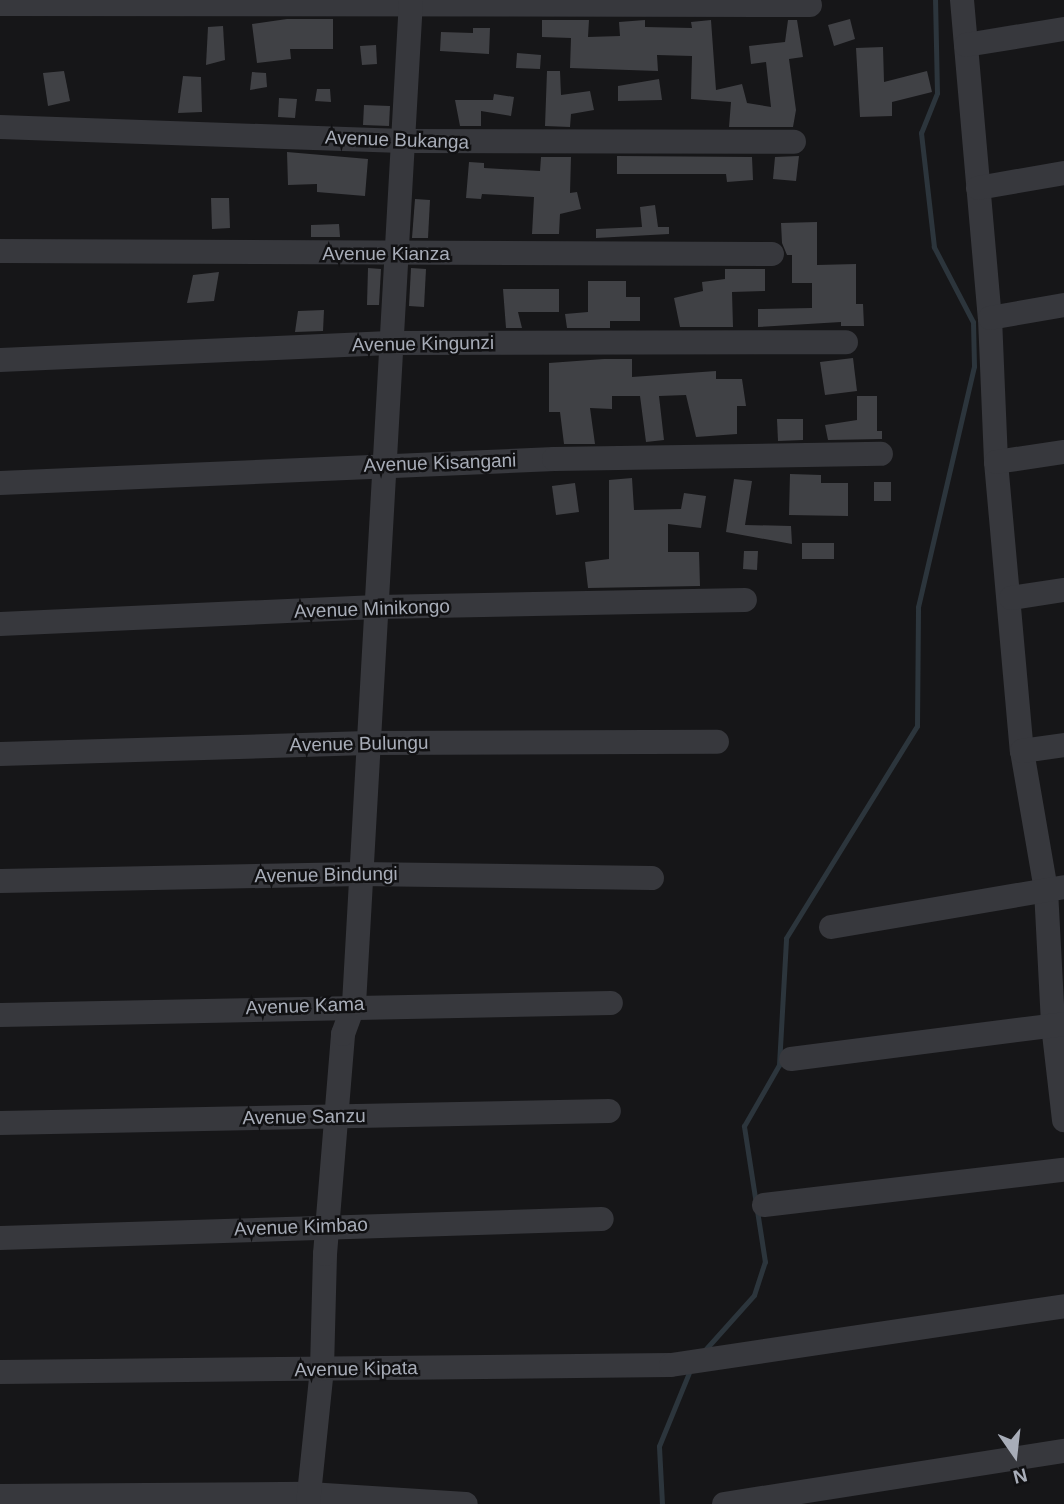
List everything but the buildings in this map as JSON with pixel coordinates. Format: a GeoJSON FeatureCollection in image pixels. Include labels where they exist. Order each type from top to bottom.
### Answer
{"type":"FeatureCollection","features":[{"type":"Feature","properties":{"kind":"street"},"geometry":{"type":"LineString","coordinates":[[962,0],[990,318],[996,463],[1011,598],[1022,751],[1055,889],[1058,1025],[1064,1120]]}},
{"type":"Feature","properties":{"kind":"street"},"geometry":{"type":"LineString","coordinates":[[0,4],[810,5]]}},
{"type":"Feature","properties":{"kind":"street"},"geometry":{"type":"LineString","coordinates":[[308,1499],[322,1369],[343,1034],[354,1004],[410,4]]}},
{"type":"Feature","properties":{"kind":"street"},"geometry":{"type":"LineString","coordinates":[[966,45],[1064,29]]}},
{"type":"Feature","properties":{"kind":"street","name":"Avenue Bukanga"},"geometry":{"type":"LineString","coordinates":[[0,127],[402,141],[794,142]]}},
{"type":"Feature","properties":{"kind":"street"},"geometry":{"type":"LineString","coordinates":[[978,188],[1064,173]]}},
{"type":"Feature","properties":{"kind":"street","name":"Avenue Kianza"},"geometry":{"type":"LineString","coordinates":[[0,251],[772,254]]}},
{"type":"Feature","properties":{"kind":"street"},"geometry":{"type":"LineString","coordinates":[[990,318],[1064,305]]}},
{"type":"Feature","properties":{"kind":"street","name":"Avenue Kingunzi"},"geometry":{"type":"LineString","coordinates":[[0,360],[390,344],[846,342]]}},
{"type":"Feature","properties":{"kind":"street"},"geometry":{"type":"LineString","coordinates":[[996,463],[1064,452]]}},
{"type":"Feature","properties":{"kind":"street","name":"Avenue Kisangani"},"geometry":{"type":"LineString","coordinates":[[0,483],[386,465],[881,454]]}},
{"type":"Feature","properties":{"kind":"street"},"geometry":{"type":"LineString","coordinates":[[1011,598],[1064,590]]}},
{"type":"Feature","properties":{"kind":"street","name":"Avenue Minikongo"},"geometry":{"type":"LineString","coordinates":[[0,624],[377,607],[745,600]]}},
{"type":"Feature","properties":{"kind":"street","name":"Avenue Bulungu"},"geometry":{"type":"LineString","coordinates":[[0,754],[368,743],[717,742]]}},
{"type":"Feature","properties":{"kind":"street"},"geometry":{"type":"LineString","coordinates":[[1022,751],[1064,744]]}},
{"type":"Feature","properties":{"kind":"street","name":"Avenue Bindungi"},"geometry":{"type":"LineString","coordinates":[[0,881],[360,874],[652,878]]}},
{"type":"Feature","properties":{"kind":"street"},"geometry":{"type":"LineString","coordinates":[[831,927],[1055,889]]}},
{"type":"Feature","properties":{"kind":"street","name":"Avenue Kama"},"geometry":{"type":"LineString","coordinates":[[0,1015],[354,1004],[611,1003]]}},
{"type":"Feature","properties":{"kind":"street"},"geometry":{"type":"LineString","coordinates":[[791,1059],[1058,1025]]}},
{"type":"Feature","properties":{"kind":"street","name":"Avenue Sanzu"},"geometry":{"type":"LineString","coordinates":[[0,1123],[609,1111]]}},
{"type":"Feature","properties":{"kind":"street"},"geometry":{"type":"LineString","coordinates":[[764,1205],[1064,1170]]}},
{"type":"Feature","properties":{"kind":"street","name":"Avenue Kimbao"},"geometry":{"type":"LineString","coordinates":[[0,1238],[602,1219]]}},
{"type":"Feature","properties":{"kind":"street","name":"Avenue Kipata"},"geometry":{"type":"LineString","coordinates":[[0,1372],[671,1365],[1064,1306]]}},
{"type":"Feature","properties":{"kind":"street"},"geometry":{"type":"LineString","coordinates":[[724,1504],[1064,1451]]}},
{"type":"Feature","properties":{"kind":"street"},"geometry":{"type":"LineString","coordinates":[[0,1496],[308,1499],[466,1504]]}},
{"type":"Feature","properties":{"kind":"waterway"},"geometry":{"type":"LineString","coordinates":[[704,1351],[754,1295],[765,1262],[744,1126],[779,1065],[786,938],[917,726],[918,607],[974,366],[973,322],[934,247],[921,133],[937,93],[935,0]]}},
{"type":"Feature","properties":{"kind":"waterway"},"geometry":{"type":"LineString","coordinates":[[662,1504],[659,1446],[690,1370]]}}]}
